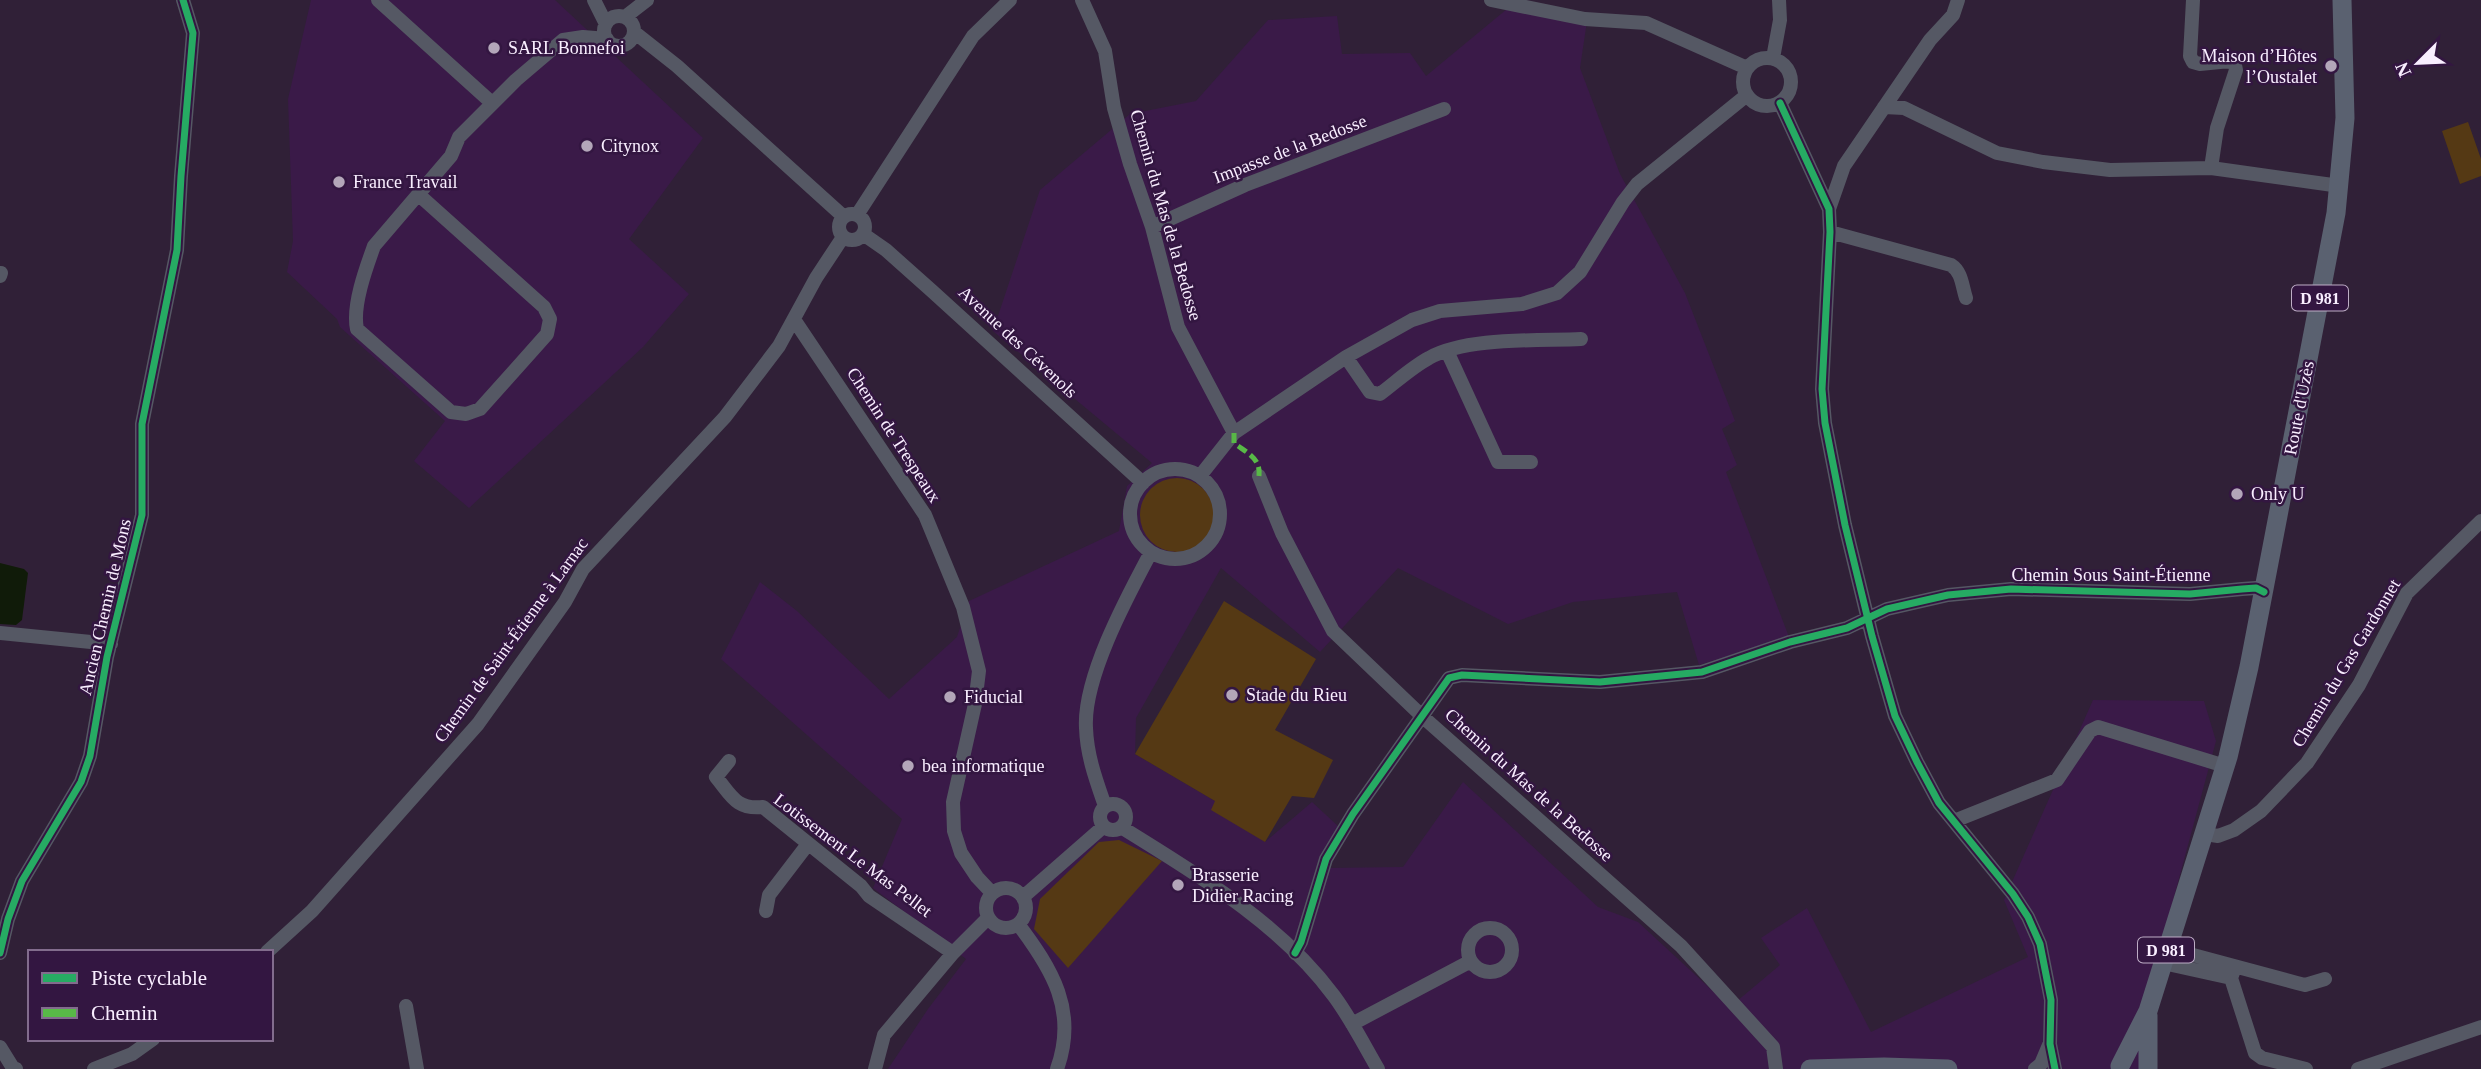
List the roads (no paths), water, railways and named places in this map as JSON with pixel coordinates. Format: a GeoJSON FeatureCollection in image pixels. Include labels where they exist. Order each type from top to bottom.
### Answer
{"type":"FeatureCollection","features":[{"type":"Feature","properties":{"kind":"main road","name":"Route d'Uzès"},"geometry":{"type":"LineString","coordinates":[[2116,1068],[2148,1011],[2225,766],[2249,667],[2340,186],[2345,118],[2342,0]]}},
{"type":"Feature","properties":{"kind":"main road","name":"Route d'Uzès"},"geometry":{"type":"LineString","coordinates":[[2148,1011],[2148,1069]]}},
{"type":"Feature","properties":{"kind":"main road"},"geometry":{"type":"LineString","coordinates":[[2116,1068],[2141,1069]]}},
{"type":"Feature","properties":{"kind":"main road"},"geometry":{"type":"LineString","coordinates":[[1810,1069],[1948,1069]]}},
{"type":"Feature","properties":{"kind":"street","name":"Ancien Chemin de Mons"},"geometry":{"type":"LineString","coordinates":[[0,953],[8,919],[22,881],[81,782],[90,756],[111,644],[142,515],[142,424],[177,250],[193,33],[183,0]]}},
{"type":"Feature","properties":{"kind":"street"},"geometry":{"type":"LineString","coordinates":[[378,0],[492,103]]}},
{"type":"Feature","properties":{"kind":"street"},"geometry":{"type":"LineString","coordinates":[[594,0],[612,25]]}},
{"type":"Feature","properties":{"kind":"street"},"geometry":{"type":"LineString","coordinates":[[601,0],[618,46],[631,38]]}},
{"type":"Feature","properties":{"kind":"street"},"geometry":{"type":"LineString","coordinates":[[419,195],[544,307],[550,319],[547,334],[480,409],[466,414],[451,412],[357,329],[355,318],[374,246],[452,156],[459,137],[492,103],[563,40],[583,37],[612,25],[647,0]]}},
{"type":"Feature","properties":{"kind":"street"},"geometry":{"type":"LineString","coordinates":[[631,38],[677,66],[850,216],[864,221],[863,234],[852,241],[843,237],[839,229],[850,216],[973,36],[1010,0]]}},
{"type":"Feature","properties":{"kind":"street","name":"Chemin du Mas de la Bedosse"},"geometry":{"type":"LineString","coordinates":[[1082,0],[1105,51],[1114,108],[1152,227],[1178,327],[1234,433]]}},
{"type":"Feature","properties":{"kind":"street"},"geometry":{"type":"LineString","coordinates":[[1491,0],[1585,19],[1646,23],[1747,68]]}},
{"type":"Feature","properties":{"kind":"street"},"geometry":{"type":"LineString","coordinates":[[1773,58],[1780,20],[1779,0]]}},
{"type":"Feature","properties":{"kind":"street"},"geometry":{"type":"LineString","coordinates":[[1958,0],[1953,15],[1930,40],[1844,166],[1829,209],[1822,389],[1825,423],[1845,525],[1895,716],[1940,803],[2013,894],[2028,917],[2040,944],[2051,1000],[2050,1044],[2055,1069]]}},
{"type":"Feature","properties":{"kind":"street"},"geometry":{"type":"LineString","coordinates":[[2193,0],[2190,56],[2193,62],[2200,64],[2231,61],[2236,71],[2217,128],[2211,168]]}},
{"type":"Feature","properties":{"kind":"street"},"geometry":{"type":"LineString","coordinates":[[612,25],[632,23],[631,38]]}},
{"type":"Feature","properties":{"kind":"street"},"geometry":{"type":"LineString","coordinates":[[1773,58],[1780,61],[1790,74],[1790,90],[1780,103],[1758,104],[1747,95],[1743,81],[1747,68],[1759,59],[1773,58]]}},
{"type":"Feature","properties":{"kind":"street"},"geometry":{"type":"LineString","coordinates":[[1200,476],[1234,433],[1346,357],[1412,320],[1440,311],[1522,304],[1557,293],[1580,272],[1637,184],[1747,95]]}},
{"type":"Feature","properties":{"kind":"street"},"geometry":{"type":"LineString","coordinates":[[1780,103],[1829,209]]}},
{"type":"Feature","properties":{"kind":"street"},"geometry":{"type":"LineString","coordinates":[[1884,107],[1904,108],[1984,148],[2032,160],[2110,170],[2211,168],[2340,186]]}},
{"type":"Feature","properties":{"kind":"street","name":"Impasse de la Bedosse"},"geometry":{"type":"LineString","coordinates":[[1152,227],[1245,185],[1444,109]]}},
{"type":"Feature","properties":{"kind":"street"},"geometry":{"type":"LineString","coordinates":[[1830,232],[1951,265],[1960,274],[1966,298]]}},
{"type":"Feature","properties":{"kind":"street","name":"Avenue des Cévenols"},"geometry":{"type":"LineString","coordinates":[[863,234],[932,290],[1143,483]]}},
{"type":"Feature","properties":{"kind":"street","name":"Chemin de Saint-Étienne à Larnac"},"geometry":{"type":"LineString","coordinates":[[269,950],[312,911],[478,724],[565,602],[583,569],[726,417],[779,346],[795,321],[816,278],[843,237]]}},
{"type":"Feature","properties":{"kind":"street","name":"Chemin de Trespeaux"},"geometry":{"type":"LineString","coordinates":[[795,321],[925,515],[963,607],[979,671],[975,704],[953,802],[954,831],[961,853],[992,893]]}},
{"type":"Feature","properties":{"kind":"street"},"geometry":{"type":"LineString","coordinates":[[1346,357],[1370,392],[1380,394],[1429,358],[1447,351],[1492,343],[1581,339]]}},
{"type":"Feature","properties":{"kind":"street"},"geometry":{"type":"LineString","coordinates":[[1447,351],[1498,463],[1531,462]]}},
{"type":"Feature","properties":{"kind":"street"},"geometry":{"type":"LineString","coordinates":[[1170,469],[1185,470],[1200,476],[1210,485],[1219,505],[1219,526],[1213,539],[1204,549],[1185,558],[1164,558],[1151,552],[1136,536],[1130,514],[1136,492],[1155,474],[1170,469]]}},
{"type":"Feature","properties":{"kind":"street","name":"Chemin du Mas de la Bedosse"},"geometry":{"type":"LineString","coordinates":[[1259,476],[1282,533],[1333,631],[1423,717],[1681,946],[1773,1047],[1776,1069]]}},
{"type":"Feature","properties":{"kind":"street","name":"Chemin du Gas Gardonnet"},"geometry":{"type":"LineString","coordinates":[[2205,834],[2218,836],[2234,830],[2261,811],[2308,763],[2359,685],[2407,593],[2481,521]]}},
{"type":"Feature","properties":{"kind":"street"},"geometry":{"type":"LineString","coordinates":[[1105,806],[1090,765],[1085,726],[1090,688],[1099,661],[1151,552]]}},
{"type":"Feature","properties":{"kind":"street","name":"Chemin Sous Saint-Étienne"},"geometry":{"type":"LineString","coordinates":[[1295,953],[1301,942],[1326,859],[1353,814],[1449,678],[1462,675],[1600,682],[1702,672],[1790,642],[1847,628],[1887,609],[1948,595],[2011,589],[2190,594],[2256,588],[2264,592]]}},
{"type":"Feature","properties":{"kind":"street"},"geometry":{"type":"LineString","coordinates":[[0,633],[111,644]]}},
{"type":"Feature","properties":{"kind":"street"},"geometry":{"type":"LineString","coordinates":[[1954,821],[2057,780],[2090,731],[2098,727],[2225,766]]}},
{"type":"Feature","properties":{"kind":"street","name":"Lotissement Le Mas Pellet"},"geometry":{"type":"LineString","coordinates":[[729,761],[716,777],[740,806],[763,807],[869,895],[953,953]]}},
{"type":"Feature","properties":{"kind":"street"},"geometry":{"type":"LineString","coordinates":[[1113,804],[1122,807],[1126,815],[1121,827],[1114,830],[1104,827],[1099,816],[1105,806],[1113,804]]}},
{"type":"Feature","properties":{"kind":"street"},"geometry":{"type":"LineString","coordinates":[[1023,897],[1104,827]]}},
{"type":"Feature","properties":{"kind":"street"},"geometry":{"type":"LineString","coordinates":[[1121,827],[1244,908],[1295,953],[1334,995],[1378,1069]]}},
{"type":"Feature","properties":{"kind":"street"},"geometry":{"type":"LineString","coordinates":[[766,911],[769,895],[808,844]]}},
{"type":"Feature","properties":{"kind":"street"},"geometry":{"type":"LineString","coordinates":[[1005,888],[1018,892],[1023,897],[1025,914],[1018,924],[998,927],[988,918],[986,905],[992,893],[1005,888]]}},
{"type":"Feature","properties":{"kind":"street"},"geometry":{"type":"LineString","coordinates":[[875,1069],[884,1035],[953,953],[988,918]]}},
{"type":"Feature","properties":{"kind":"street"},"geometry":{"type":"LineString","coordinates":[[1018,924],[1057,984],[1062,1003],[1063,1040],[1057,1069]]}},
{"type":"Feature","properties":{"kind":"street"},"geometry":{"type":"LineString","coordinates":[[2165,956],[2233,973],[2305,985],[2325,979]]}},
{"type":"Feature","properties":{"kind":"street"},"geometry":{"type":"LineString","coordinates":[[1352,1024],[1471,961]]}},
{"type":"Feature","properties":{"kind":"street"},"geometry":{"type":"LineString","coordinates":[[2233,973],[2255,1053],[2263,1059],[2306,1069]]}},
{"type":"Feature","properties":{"kind":"street"},"geometry":{"type":"LineString","coordinates":[[406,1006],[417,1069]]}},
{"type":"Feature","properties":{"kind":"street"},"geometry":{"type":"LineString","coordinates":[[2358,1069],[2395,1063],[2481,1027]]}},
{"type":"Feature","properties":{"kind":"street"},"geometry":{"type":"LineString","coordinates":[[94,1069],[132,1054],[150,1041]]}},
{"type":"Feature","properties":{"kind":"street"},"geometry":{"type":"LineString","coordinates":[[2035,1069],[2050,1044]]}},
{"type":"Feature","properties":{"kind":"street"},"geometry":{"type":"LineString","coordinates":[[0,1048],[14,1069]]}},
{"type":"Feature","properties":{"kind":"place","name":"SARL Bonnefoi"},"geometry":{"type":"Point","coordinates":[494,48]}},
{"type":"Feature","properties":{"kind":"place","name":"Maison d’Hôtes l’Oustalet"},"geometry":{"type":"Point","coordinates":[2331,66]}},
{"type":"Feature","properties":{"kind":"place","name":"Citynox"},"geometry":{"type":"Point","coordinates":[587,146]}},
{"type":"Feature","properties":{"kind":"place","name":"France Travail"},"geometry":{"type":"Point","coordinates":[339,182]}},
{"type":"Feature","properties":{"kind":"place","name":"Only U"},"geometry":{"type":"Point","coordinates":[2237,494]}},
{"type":"Feature","properties":{"kind":"place","name":"Stade du Rieu"},"geometry":{"type":"Point","coordinates":[1232,695]}},
{"type":"Feature","properties":{"kind":"place","name":"Fiducial"},"geometry":{"type":"Point","coordinates":[950,697]}},
{"type":"Feature","properties":{"kind":"place","name":"bea informatique"},"geometry":{"type":"Point","coordinates":[908,766]}},
{"type":"Feature","properties":{"kind":"place","name":"Brasserie Didier Racing"},"geometry":{"type":"Point","coordinates":[1178,885]}}]}
